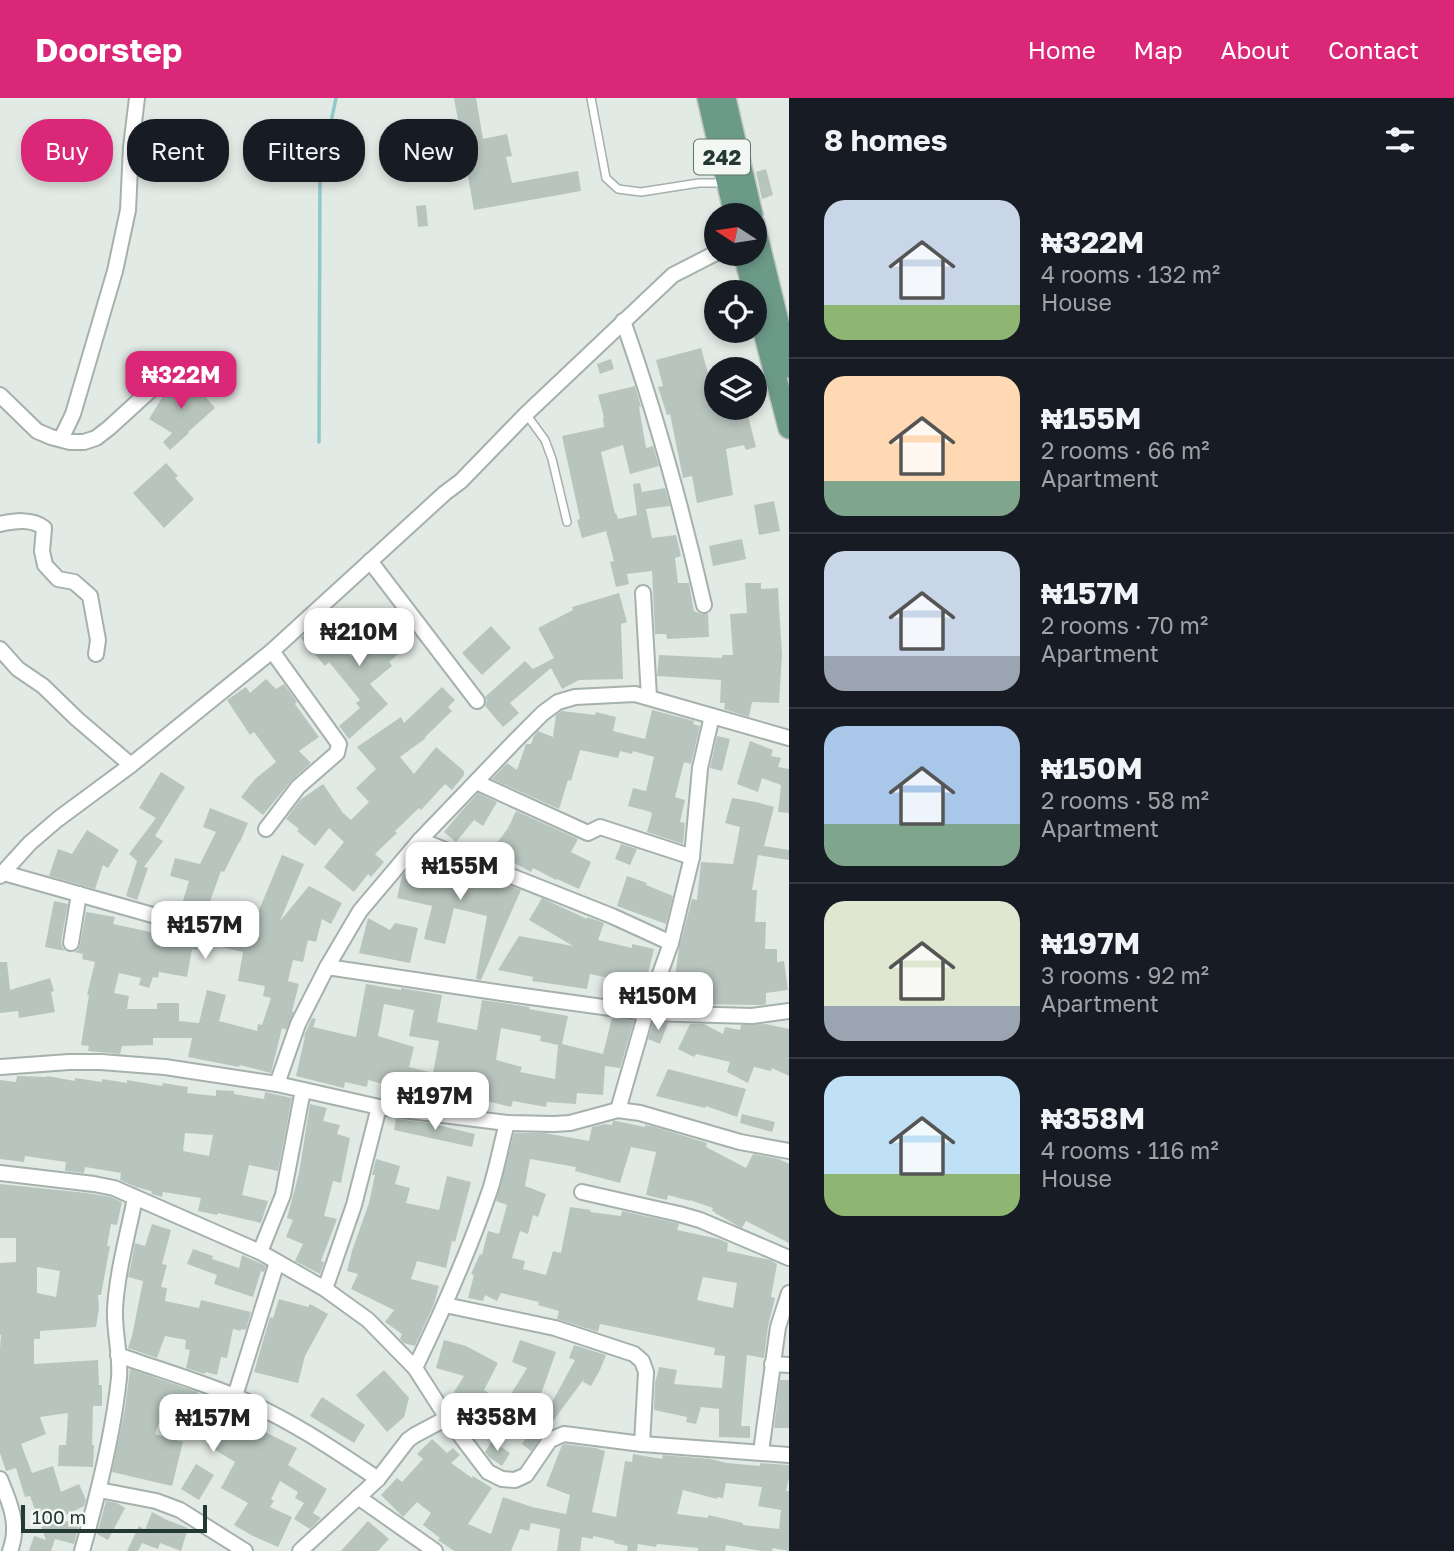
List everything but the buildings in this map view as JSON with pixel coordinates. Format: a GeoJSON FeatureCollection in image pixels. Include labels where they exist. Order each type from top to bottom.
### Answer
{"type":"FeatureCollection","features":[{"type":"Feature","properties":{"kind":"main road","name":"242"},"geometry":{"type":"LineString","coordinates":[[708,98],[732,203]]}},
{"type":"Feature","properties":{"kind":"main road"},"geometry":{"type":"LineString","coordinates":[[725,98],[749,203]]}},
{"type":"Feature","properties":{"kind":"main road"},"geometry":{"type":"LineString","coordinates":[[764,266],[789,367]]}},
{"type":"Feature","properties":{"kind":"main road"},"geometry":{"type":"LineString","coordinates":[[767,343],[789,428]]}},
{"type":"Feature","properties":{"kind":"street"},"geometry":{"type":"LineString","coordinates":[[61,439],[73,414],[115,271],[128,210],[137,98]]}},
{"type":"Feature","properties":{"kind":"street"},"geometry":{"type":"LineString","coordinates":[[156,916],[2,874],[30,843],[58,819],[131,765],[272,651],[461,481],[526,414],[673,275],[704,259]]}},
{"type":"Feature","properties":{"kind":"street"},"geometry":{"type":"LineString","coordinates":[[623,321],[668,463],[704,605]]}},
{"type":"Feature","properties":{"kind":"street"},"geometry":{"type":"LineString","coordinates":[[0,395],[37,431],[70,442],[83,442],[96,438],[178,365]]}},
{"type":"Feature","properties":{"kind":"street"},"geometry":{"type":"LineString","coordinates":[[0,524],[11,521],[37,522],[44,528],[42,551],[45,565],[58,579],[74,582],[90,596],[98,640],[96,654]]}},
{"type":"Feature","properties":{"kind":"street"},"geometry":{"type":"LineString","coordinates":[[370,561],[477,701]]}},
{"type":"Feature","properties":{"kind":"street"},"geometry":{"type":"LineString","coordinates":[[643,593],[649,697]]}},
{"type":"Feature","properties":{"kind":"street"},"geometry":{"type":"LineString","coordinates":[[0,649],[18,669],[43,686],[76,719],[131,765]]}},
{"type":"Feature","properties":{"kind":"street"},"geometry":{"type":"LineString","coordinates":[[265,829],[298,787],[337,753],[339,747],[272,651]]}},
{"type":"Feature","properties":{"kind":"street"},"geometry":{"type":"LineString","coordinates":[[277,1084],[298,1024],[360,911],[420,840],[543,713],[558,702],[575,697],[635,694],[789,738]]}},
{"type":"Feature","properties":{"kind":"street"},"geometry":{"type":"LineString","coordinates":[[618,1110],[646,1013],[671,943],[692,857],[700,768],[712,716]]}},
{"type":"Feature","properties":{"kind":"street"},"geometry":{"type":"LineString","coordinates":[[476,782],[588,833],[600,827],[692,857]]}},
{"type":"Feature","properties":{"kind":"street"},"geometry":{"type":"LineString","coordinates":[[420,840],[612,916],[671,943]]}},
{"type":"Feature","properties":{"kind":"street"},"geometry":{"type":"LineString","coordinates":[[71,943],[79,894]]}},
{"type":"Feature","properties":{"kind":"street"},"geometry":{"type":"LineString","coordinates":[[327,967],[646,1013],[741,1016],[789,1011]]}},
{"type":"Feature","properties":{"kind":"street"},"geometry":{"type":"LineString","coordinates":[[0,1067],[101,1062],[196,1071],[277,1084],[379,1107],[507,1123],[554,1125],[618,1110],[640,1113],[740,1142],[789,1151]]}},
{"type":"Feature","properties":{"kind":"street"},"geometry":{"type":"LineString","coordinates":[[260,1252],[283,1195],[303,1090]]}},
{"type":"Feature","properties":{"kind":"street"},"geometry":{"type":"LineString","coordinates":[[325,1289],[355,1205],[379,1107]]}},
{"type":"Feature","properties":{"kind":"street"},"geometry":{"type":"LineString","coordinates":[[415,1368],[445,1305],[491,1187],[507,1123]]}},
{"type":"Feature","properties":{"kind":"street"},"geometry":{"type":"LineString","coordinates":[[0,1173],[114,1188],[260,1252],[325,1289],[368,1321],[415,1368],[447,1418],[488,1472],[502,1479],[515,1480],[526,1475],[550,1440],[564,1434],[642,1444],[789,1455]]}},
{"type":"Feature","properties":{"kind":"street"},"geometry":{"type":"LineString","coordinates":[[582,1192],[700,1220],[789,1258]]}},
{"type":"Feature","properties":{"kind":"street"},"geometry":{"type":"LineString","coordinates":[[82,1551],[99,1490],[117,1393],[119,1374],[114,1312],[116,1288],[135,1198]]}},
{"type":"Feature","properties":{"kind":"street"},"geometry":{"type":"LineString","coordinates":[[235,1396],[276,1262]]}},
{"type":"Feature","properties":{"kind":"street"},"geometry":{"type":"LineString","coordinates":[[761,1452],[778,1327],[789,1293]]}},
{"type":"Feature","properties":{"kind":"street"},"geometry":{"type":"LineString","coordinates":[[445,1305],[555,1328],[634,1354],[642,1361],[646,1372],[642,1444]]}},
{"type":"Feature","properties":{"kind":"street"},"geometry":{"type":"LineString","coordinates":[[118,1355],[235,1396],[311,1434],[378,1479]]}},
{"type":"Feature","properties":{"kind":"street"},"geometry":{"type":"LineString","coordinates":[[772,1364],[789,1365]]}},
{"type":"Feature","properties":{"kind":"street"},"geometry":{"type":"LineString","coordinates":[[300,1551],[378,1479],[408,1440],[447,1418]]}},
{"type":"Feature","properties":{"kind":"street"},"geometry":{"type":"LineString","coordinates":[[0,1479],[13,1513],[15,1532],[10,1551]]}},
{"type":"Feature","properties":{"kind":"street"},"geometry":{"type":"LineString","coordinates":[[99,1490],[156,1501],[180,1510],[245,1551]]}},
{"type":"Feature","properties":{"kind":"street"},"geometry":{"type":"LineString","coordinates":[[358,1497],[435,1551]]}},
{"type":"Feature","properties":{"kind":"lane"},"geometry":{"type":"LineString","coordinates":[[591,98],[606,178],[618,189],[641,192],[699,183],[727,183]]}},
{"type":"Feature","properties":{"kind":"lane"},"geometry":{"type":"LineString","coordinates":[[526,414],[545,440],[567,522]]}},
{"type":"Feature","properties":{"kind":"waterway"},"geometry":{"type":"LineString","coordinates":[[319,442],[320,175],[336,98]]}}]}
